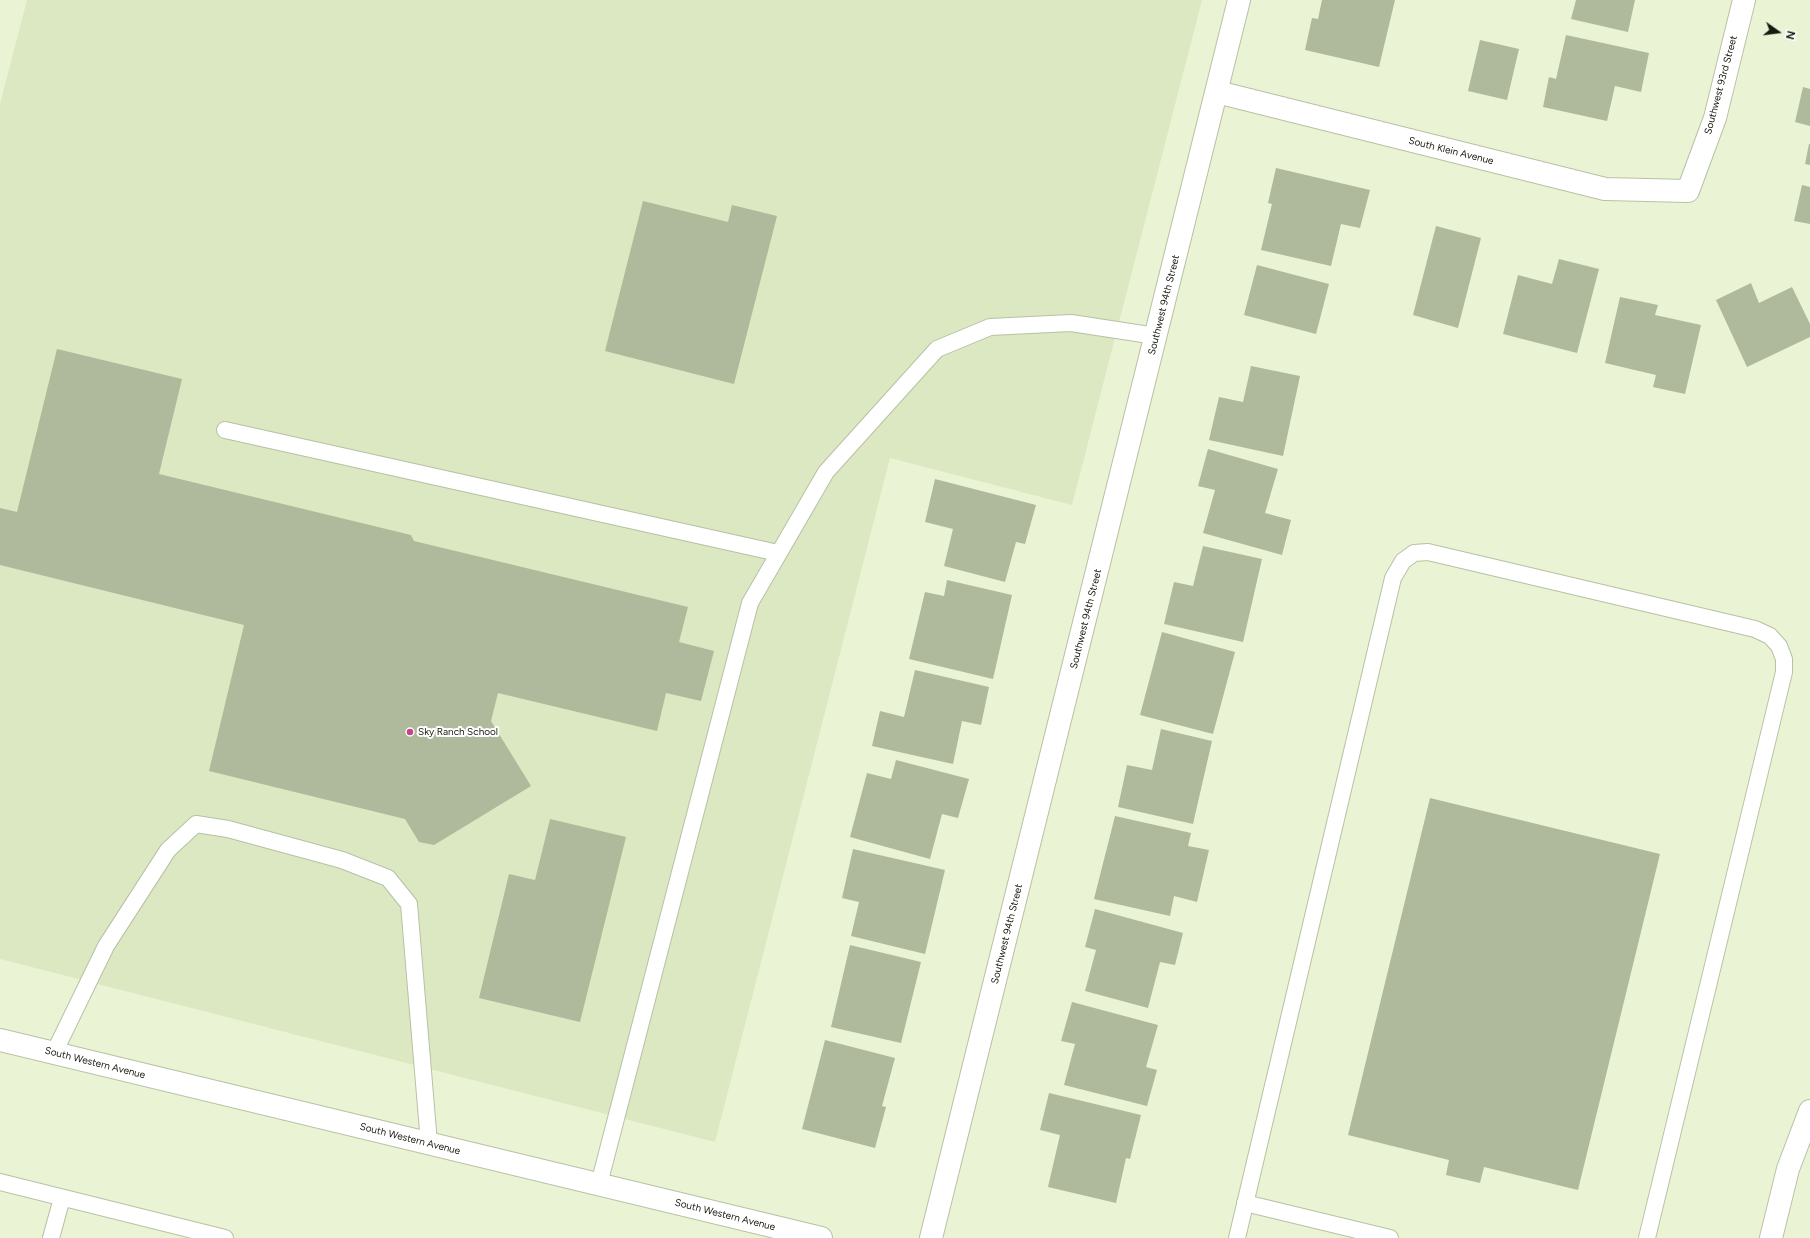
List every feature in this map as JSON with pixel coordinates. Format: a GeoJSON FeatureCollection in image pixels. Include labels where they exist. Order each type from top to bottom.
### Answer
{"type":"FeatureCollection","features":[{"type":"Feature","properties":{"kind":"street","name":"Southwest 94th Street"},"geometry":{"type":"LineString","coordinates":[[931,1238],[1239,0]]}},
{"type":"Feature","properties":{"kind":"street","name":"Southwest 93rd Street"},"geometry":{"type":"LineString","coordinates":[[1688,191],[1714,118],[1744,0]]}},
{"type":"Feature","properties":{"kind":"street","name":"South Klein Avenue"},"geometry":{"type":"LineString","coordinates":[[1217,92],[1604,189],[1688,191]]}},
{"type":"Feature","properties":{"kind":"street","name":"South Western Avenue"},"geometry":{"type":"LineString","coordinates":[[0,1040],[821,1238]]}},
{"type":"Feature","properties":{"kind":"street"},"geometry":{"type":"LineString","coordinates":[[1771,1238],[1788,1168],[1810,1111]]}},
{"type":"Feature","properties":{"kind":"lane"},"geometry":{"type":"LineString","coordinates":[[599,1184],[750,603],[826,472],[938,349],[990,327],[1071,323],[1156,336]]}},
{"type":"Feature","properties":{"kind":"lane"},"geometry":{"type":"LineString","coordinates":[[225,430],[778,553]]}},
{"type":"Feature","properties":{"kind":"lane"},"geometry":{"type":"LineString","coordinates":[[1237,1238],[1393,578],[1403,561],[1414,553],[1428,552],[1755,629],[1770,636],[1779,646],[1784,659],[1784,672],[1647,1238]]}},
{"type":"Feature","properties":{"kind":"lane"},"geometry":{"type":"LineString","coordinates":[[54,1053],[106,946],[168,850],[196,824],[228,830],[342,860],[388,878],[409,904],[428,1143]]}},
{"type":"Feature","properties":{"kind":"lane"},"geometry":{"type":"LineString","coordinates":[[0,1182],[225,1238]]}},
{"type":"Feature","properties":{"kind":"lane"},"geometry":{"type":"LineString","coordinates":[[51,1238],[62,1198]]}},
{"type":"Feature","properties":{"kind":"lane"},"geometry":{"type":"LineString","coordinates":[[1245,1203],[1390,1238]]}},
{"type":"Feature","properties":{"kind":"shaded area","name":"Sky Ranch School"},"geometry":{"type":"Polygon","coordinates":[[[27,0],[1202,0],[1072,505],[890,458],[715,1142],[0,959],[0,104],[27,0]]]}},
{"type":"Feature","properties":{"kind":"building"},"geometry":{"type":"Polygon","coordinates":[[[1322,0],[1395,0],[1379,67],[1305,50],[1312,18],[1318,19],[1322,0]]]}},
{"type":"Feature","properties":{"kind":"building"},"geometry":{"type":"Polygon","coordinates":[[[1576,0],[1635,0],[1628,32],[1571,19],[1576,0]]]}},
{"type":"Feature","properties":{"kind":"building"},"geometry":{"type":"Polygon","coordinates":[[[1566,35],[1649,53],[1641,92],[1615,86],[1607,121],[1543,107],[1549,77],[1556,79],[1566,35]]]}},
{"type":"Feature","properties":{"kind":"building"},"geometry":{"type":"Polygon","coordinates":[[[1480,40],[1519,49],[1507,100],[1468,91],[1480,40]]]}},
{"type":"Feature","properties":{"kind":"building"},"geometry":{"type":"Polygon","coordinates":[[[1803,87],[1810,89],[1810,126],[1795,122],[1803,87]]]}},
{"type":"Feature","properties":{"kind":"building"},"geometry":{"type":"Polygon","coordinates":[[[1810,144],[1810,165],[1805,164],[1810,144]]]}},
{"type":"Feature","properties":{"kind":"building"},"geometry":{"type":"Polygon","coordinates":[[[1276,168],[1370,190],[1360,228],[1341,224],[1331,266],[1261,250],[1272,204],[1268,203],[1276,168]]]}},
{"type":"Feature","properties":{"kind":"building"},"geometry":{"type":"Polygon","coordinates":[[[1802,185],[1810,187],[1810,224],[1794,221],[1802,185]]]}},
{"type":"Feature","properties":{"kind":"building"},"geometry":{"type":"Polygon","coordinates":[[[643,201],[728,222],[732,205],[777,216],[734,384],[605,351],[643,201]]]}},
{"type":"Feature","properties":{"kind":"building"},"geometry":{"type":"Polygon","coordinates":[[[1436,226],[1481,238],[1458,328],[1413,315],[1436,226]]]}},
{"type":"Feature","properties":{"kind":"building"},"geometry":{"type":"Polygon","coordinates":[[[1559,259],[1599,269],[1577,353],[1503,334],[1518,275],[1552,284],[1559,259]]]}},
{"type":"Feature","properties":{"kind":"building"},"geometry":{"type":"Polygon","coordinates":[[[1257,265],[1329,284],[1316,334],[1244,315],[1257,265]]]}},
{"type":"Feature","properties":{"kind":"building"},"geometry":{"type":"Polygon","coordinates":[[[1751,283],[1759,303],[1792,287],[1810,324],[1810,337],[1747,367],[1716,300],[1751,283]]]}},
{"type":"Feature","properties":{"kind":"building"},"geometry":{"type":"Polygon","coordinates":[[[1620,297],[1658,305],[1655,315],[1701,325],[1685,394],[1653,387],[1656,375],[1605,363],[1620,297]]]}},
{"type":"Feature","properties":{"kind":"building"},"geometry":{"type":"Polygon","coordinates":[[[57,349],[182,379],[159,474],[411,535],[414,541],[688,607],[679,642],[714,651],[701,701],[666,693],[657,731],[498,693],[491,721],[531,786],[434,845],[419,842],[405,819],[209,771],[244,625],[0,565],[0,508],[17,512],[57,349]]]}},
{"type":"Feature","properties":{"kind":"building"},"geometry":{"type":"Polygon","coordinates":[[[1251,366],[1300,376],[1283,456],[1209,440],[1219,397],[1243,402],[1251,366]]]}},
{"type":"Feature","properties":{"kind":"building"},"geometry":{"type":"Polygon","coordinates":[[[1208,449],[1278,469],[1265,513],[1291,520],[1282,555],[1203,533],[1215,490],[1198,486],[1208,449]]]}},
{"type":"Feature","properties":{"kind":"building"},"geometry":{"type":"Polygon","coordinates":[[[935,479],[1036,505],[1025,544],[1016,542],[1005,582],[944,566],[953,529],[925,522],[935,479]]]}},
{"type":"Feature","properties":{"kind":"building"},"geometry":{"type":"Polygon","coordinates":[[[1203,546],[1262,559],[1243,642],[1164,624],[1174,582],[1193,586],[1203,546]]]}},
{"type":"Feature","properties":{"kind":"building"},"geometry":{"type":"Polygon","coordinates":[[[947,580],[1012,595],[993,679],[909,659],[925,592],[944,596],[947,580]]]}},
{"type":"Feature","properties":{"kind":"building"},"geometry":{"type":"Polygon","coordinates":[[[1162,632],[1235,652],[1213,734],[1140,715],[1162,632]]]}},
{"type":"Feature","properties":{"kind":"building"},"geometry":{"type":"Polygon","coordinates":[[[915,670],[989,687],[981,725],[962,721],[953,764],[872,746],[880,711],[904,717],[915,670]]]}},
{"type":"Feature","properties":{"kind":"building"},"geometry":{"type":"Polygon","coordinates":[[[1161,729],[1212,741],[1193,824],[1118,807],[1127,765],[1152,770],[1161,729]]]}},
{"type":"Feature","properties":{"kind":"building"},"geometry":{"type":"Polygon","coordinates":[[[896,760],[969,779],[958,818],[942,814],[930,859],[850,837],[867,773],[891,779],[896,760]]]}},
{"type":"Feature","properties":{"kind":"building"},"geometry":{"type":"Polygon","coordinates":[[[1430,798],[1660,854],[1578,1190],[1484,1167],[1480,1183],[1446,1175],[1449,1160],[1348,1135],[1430,798]]]}},
{"type":"Feature","properties":{"kind":"building"},"geometry":{"type":"Polygon","coordinates":[[[1115,816],[1191,833],[1188,846],[1209,850],[1197,902],[1174,896],[1170,916],[1094,899],[1115,816]]]}},
{"type":"Feature","properties":{"kind":"building"},"geometry":{"type":"Polygon","coordinates":[[[550,819],[626,837],[580,1022],[479,998],[509,874],[535,880],[550,819]]]}},
{"type":"Feature","properties":{"kind":"building"},"geometry":{"type":"Polygon","coordinates":[[[853,849],[945,870],[925,954],[851,936],[859,902],[842,898],[853,849]]]}},
{"type":"Feature","properties":{"kind":"building"},"geometry":{"type":"Polygon","coordinates":[[[1095,909],[1183,933],[1175,965],[1160,962],[1148,1008],[1085,991],[1096,950],[1085,947],[1095,909]]]}},
{"type":"Feature","properties":{"kind":"building"},"geometry":{"type":"Polygon","coordinates":[[[850,945],[921,962],[901,1043],[831,1027],[850,945]]]}},
{"type":"Feature","properties":{"kind":"building"},"geometry":{"type":"Polygon","coordinates":[[[1072,1002],[1158,1025],[1146,1067],[1157,1070],[1147,1106],[1064,1085],[1075,1044],[1061,1041],[1072,1002]]]}},
{"type":"Feature","properties":{"kind":"building"},"geometry":{"type":"Polygon","coordinates":[[[825,1040],[895,1058],[882,1106],[886,1107],[875,1148],[802,1129],[825,1040]]]}},
{"type":"Feature","properties":{"kind":"building"},"geometry":{"type":"Polygon","coordinates":[[[1049,1093],[1141,1115],[1130,1159],[1126,1158],[1116,1203],[1048,1187],[1060,1135],[1040,1130],[1049,1093]]]}},
{"type":"Feature","properties":{"kind":"place","name":"Sky Ranch School"},"geometry":{"type":"Point","coordinates":[410,732]}}]}
